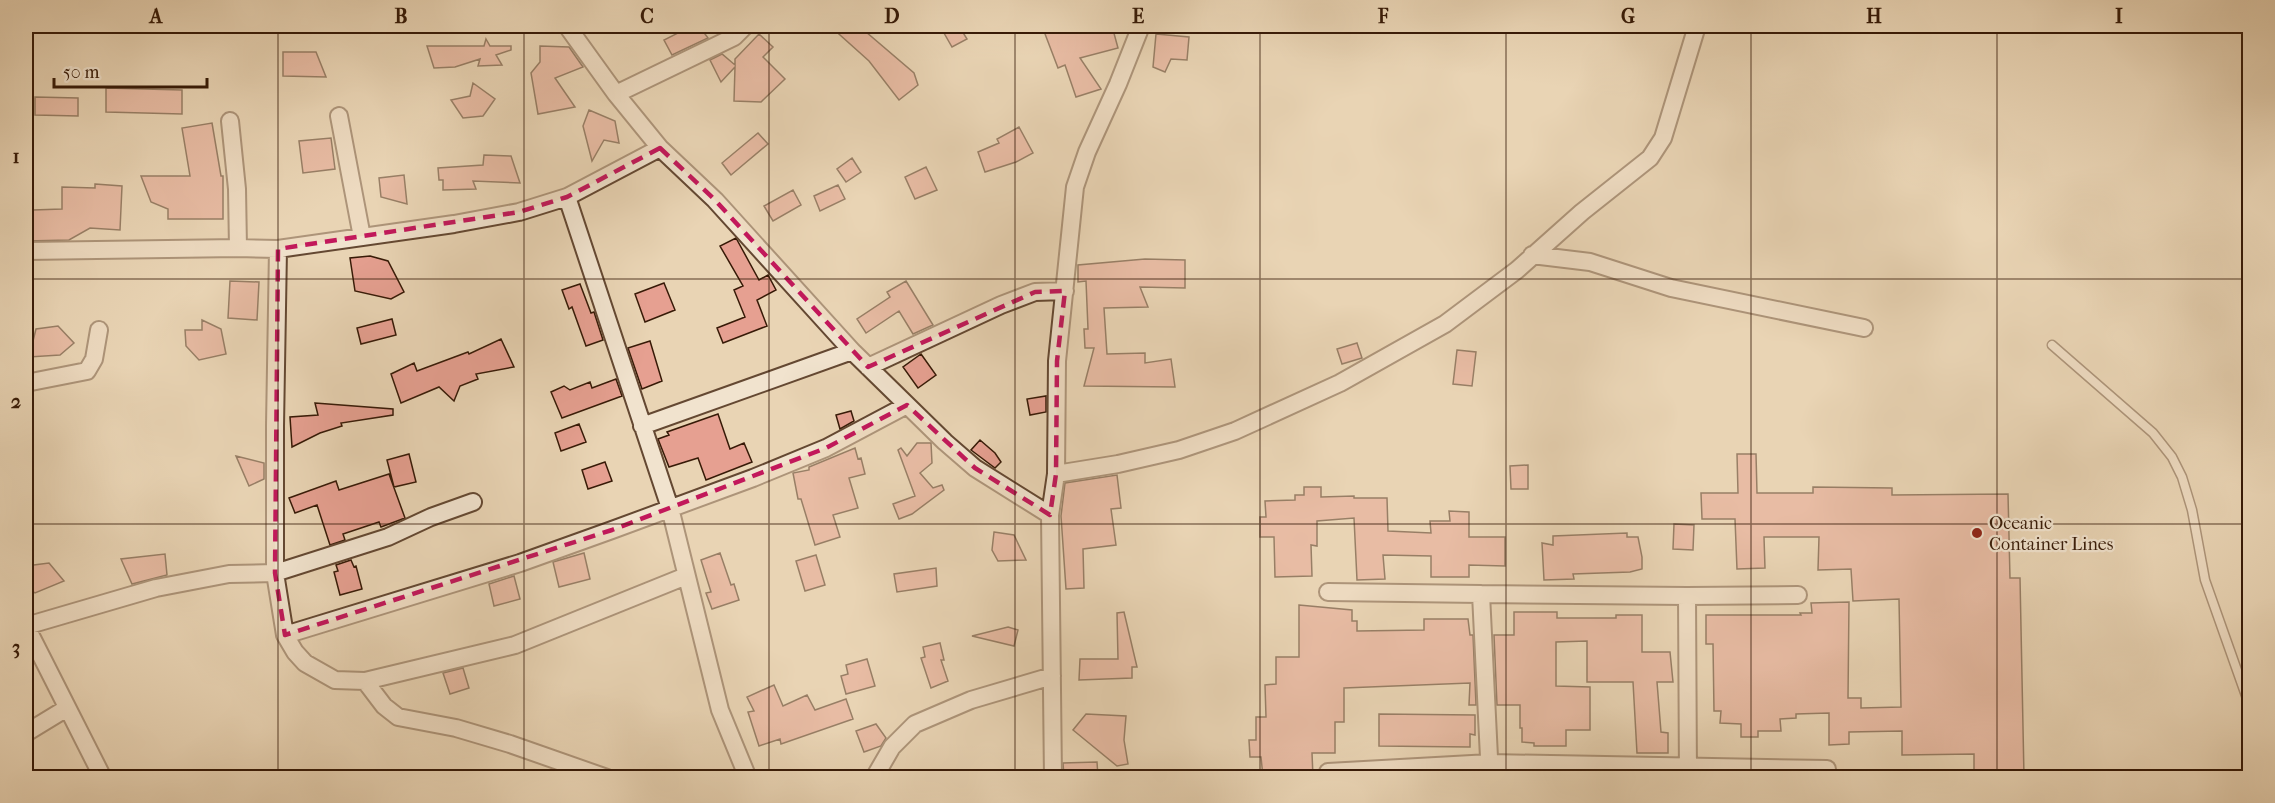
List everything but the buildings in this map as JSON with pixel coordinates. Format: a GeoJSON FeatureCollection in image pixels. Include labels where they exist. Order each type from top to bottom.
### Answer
{"type":"FeatureCollection","features":[{"type":"Feature","properties":{"kind":"street"},"geometry":{"type":"LineString","coordinates":[[567,26],[616,94],[660,148],[715,200],[852,351],[945,442],[975,468],[1050,515]]}},
{"type":"Feature","properties":{"kind":"street"},"geometry":{"type":"LineString","coordinates":[[616,94],[734,37],[745,26]]}},
{"type":"Feature","properties":{"kind":"street"},"geometry":{"type":"LineString","coordinates":[[1053,777],[1050,515],[1056,474],[1057,361],[1074,187],[1141,26]]}},
{"type":"Feature","properties":{"kind":"street"},"geometry":{"type":"LineString","coordinates":[[1056,474],[1118,464],[1179,450],[1235,431],[1340,383],[1445,324],[1470,307],[1582,212],[1640,167],[1657,150],[1697,26]]}},
{"type":"Feature","properties":{"kind":"street"},"geometry":{"type":"LineString","coordinates":[[339,116],[362,237]]}},
{"type":"Feature","properties":{"kind":"street"},"geometry":{"type":"LineString","coordinates":[[230,122],[237,189],[238,248]]}},
{"type":"Feature","properties":{"kind":"street"},"geometry":{"type":"LineString","coordinates":[[26,250],[278,249],[454,224],[519,212],[567,197],[660,148]]}},
{"type":"Feature","properties":{"kind":"street"},"geometry":{"type":"LineString","coordinates":[[567,197],[670,508],[720,710],[748,777]]}},
{"type":"Feature","properties":{"kind":"street"},"geometry":{"type":"LineString","coordinates":[[278,249],[275,573],[285,635],[305,663],[335,680],[365,681],[515,645],[686,576]]}},
{"type":"Feature","properties":{"kind":"street"},"geometry":{"type":"LineString","coordinates":[[1533,255],[1590,262],[1671,288],[1864,328]]}},
{"type":"Feature","properties":{"kind":"street"},"geometry":{"type":"LineString","coordinates":[[868,367],[1018,299],[1047,290],[1065,291]]}},
{"type":"Feature","properties":{"kind":"street"},"geometry":{"type":"LineString","coordinates":[[26,383],[87,371],[94,359],[99,330]]}},
{"type":"Feature","properties":{"kind":"street"},"geometry":{"type":"LineString","coordinates":[[642,426],[852,351]]}},
{"type":"Feature","properties":{"kind":"street"},"geometry":{"type":"LineString","coordinates":[[285,635],[519,563],[753,478],[826,448],[907,405]]}},
{"type":"Feature","properties":{"kind":"street"},"geometry":{"type":"LineString","coordinates":[[103,777],[26,626],[156,588],[229,574],[275,573],[388,537],[431,517],[473,502]]}},
{"type":"Feature","properties":{"kind":"street"},"geometry":{"type":"LineString","coordinates":[[1328,592],[1798,595]]}},
{"type":"Feature","properties":{"kind":"street"},"geometry":{"type":"LineString","coordinates":[[1481,594],[1490,770]]}},
{"type":"Feature","properties":{"kind":"street"},"geometry":{"type":"LineString","coordinates":[[1687,596],[1688,772]]}},
{"type":"Feature","properties":{"kind":"street"},"geometry":{"type":"LineString","coordinates":[[874,777],[892,747],[915,724],[970,700],[1052,676]]}},
{"type":"Feature","properties":{"kind":"street"},"geometry":{"type":"LineString","coordinates":[[365,681],[384,706],[398,717],[456,728],[607,777]]}},
{"type":"Feature","properties":{"kind":"street"},"geometry":{"type":"LineString","coordinates":[[26,733],[67,708]]}},
{"type":"Feature","properties":{"kind":"street"},"geometry":{"type":"LineString","coordinates":[[1328,772],[1490,770],[1688,772],[1827,769]]}},
{"type":"Feature","properties":{"kind":"lane"},"geometry":{"type":"LineString","coordinates":[[2052,345],[2153,433],[2172,457],[2182,477],[2192,510],[2197,547],[2208,591],[2250,707]]}},
{"type":"Feature","properties":{"kind":"highlighted area"},"geometry":{"type":"Polygon","coordinates":[[[660,148],[715,200],[868,367],[1035,292],[1065,291],[1057,361],[1056,474],[1050,515],[975,468],[907,405],[826,448],[612,530],[285,635],[275,573],[278,249],[519,212],[567,197],[660,148]]]}},
{"type":"Feature","properties":{"kind":"place","name":"Oceanic Container Lines"},"geometry":{"type":"Point","coordinates":[1977,533]}}]}
